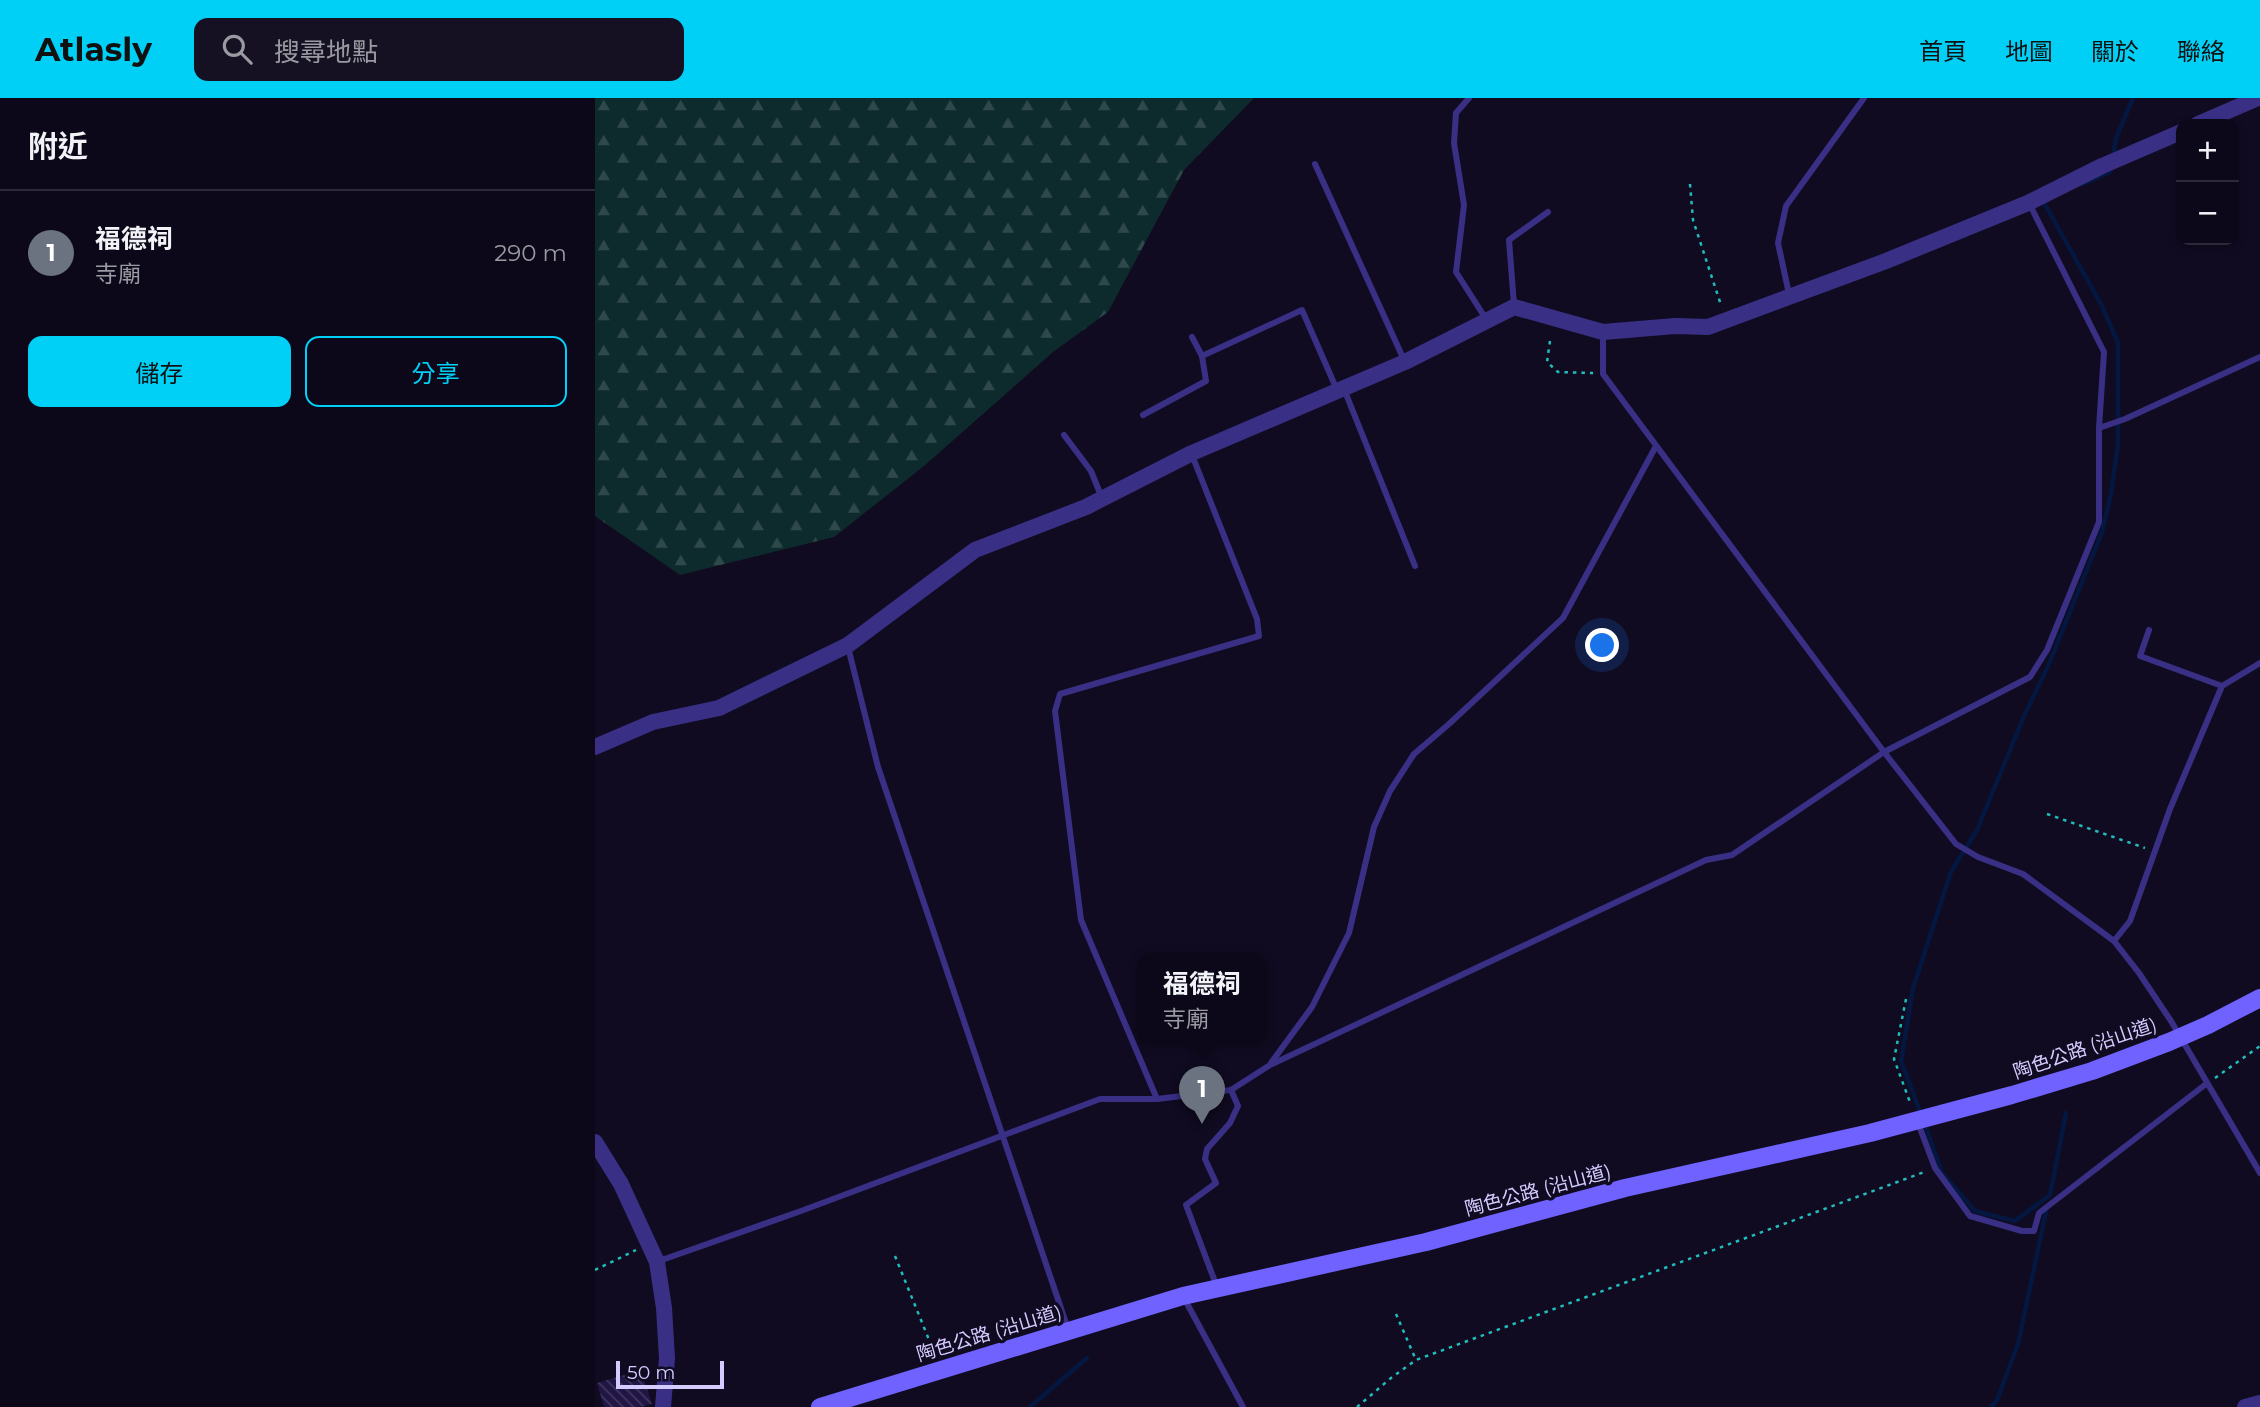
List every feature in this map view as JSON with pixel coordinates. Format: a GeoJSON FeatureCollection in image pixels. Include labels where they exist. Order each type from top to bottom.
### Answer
{"type":"FeatureCollection","features":[{"type":"Feature","properties":{"kind":"main road","name":"陶色公路 (沿山道)"},"geometry":{"type":"LineString","coordinates":[[820,1407],[1183,1296],[1426,1242],[1625,1188],[1941,1115],[2092,1070],[2181,1038],[2260,998]]}},
{"type":"Feature","properties":{"kind":"street"},"geometry":{"type":"LineString","coordinates":[[2210,119],[2258,98]]}},
{"type":"Feature","properties":{"kind":"street"},"geometry":{"type":"LineString","coordinates":[[595,747],[653,722],[719,708],[848,645],[975,550],[1086,507],[1192,453],[1405,362],[1514,307],[1602,332],[1675,326],[1708,327],[1886,261],[2028,203],[2102,166],[2176,134]]}},
{"type":"Feature","properties":{"kind":"street"},"geometry":{"type":"LineString","coordinates":[[595,1142],[621,1184],[657,1262],[664,1308],[667,1357],[663,1407]]}},
{"type":"Feature","properties":{"kind":"street"},"geometry":{"type":"LineString","coordinates":[[2245,1407],[2260,1403]]}},
{"type":"Feature","properties":{"kind":"lane"},"geometry":{"type":"LineString","coordinates":[[1469,98],[1456,113],[1454,143],[1464,205],[1456,272],[1487,320]]}},
{"type":"Feature","properties":{"kind":"lane"},"geometry":{"type":"LineString","coordinates":[[1789,296],[1778,243],[1786,206],[1864,98]]}},
{"type":"Feature","properties":{"kind":"lane"},"geometry":{"type":"LineString","coordinates":[[1315,164],[1405,362]]}},
{"type":"Feature","properties":{"kind":"lane"},"geometry":{"type":"LineString","coordinates":[[657,1262],[1100,1099],[1157,1099],[1231,1090],[1270,1065],[1706,860],[1732,855],[1884,752],[2030,677],[2047,650],[2099,522],[2098,428],[2104,352],[2028,203]]}},
{"type":"Feature","properties":{"kind":"lane"},"geometry":{"type":"LineString","coordinates":[[1514,307],[1509,240],[1548,212]]}},
{"type":"Feature","properties":{"kind":"lane"},"geometry":{"type":"LineString","coordinates":[[1202,356],[1302,310],[1341,390],[1415,566]]}},
{"type":"Feature","properties":{"kind":"lane"},"geometry":{"type":"LineString","coordinates":[[1602,332],[1603,374],[1884,752],[1957,844],[1978,858],[2023,874],[2114,941],[2139,973],[2181,1038],[2260,1173]]}},
{"type":"Feature","properties":{"kind":"lane"},"geometry":{"type":"LineString","coordinates":[[1143,415],[1206,381],[1202,356],[1192,337]]}},
{"type":"Feature","properties":{"kind":"lane"},"geometry":{"type":"LineString","coordinates":[[2098,428],[2260,357]]}},
{"type":"Feature","properties":{"kind":"lane"},"geometry":{"type":"LineString","coordinates":[[1064,435],[1091,471],[1102,498]]}},
{"type":"Feature","properties":{"kind":"lane"},"geometry":{"type":"LineString","coordinates":[[1270,1065],[1311,1007],[1349,933],[1374,827],[1389,791],[1414,754],[1563,618],[1656,446]]}},
{"type":"Feature","properties":{"kind":"lane"},"geometry":{"type":"LineString","coordinates":[[1157,1099],[1081,920],[1055,711],[1060,694],[1259,636],[1257,619],[1192,453]]}},
{"type":"Feature","properties":{"kind":"lane"},"geometry":{"type":"LineString","coordinates":[[2149,630],[2140,656],[2222,686]]}},
{"type":"Feature","properties":{"kind":"lane"},"geometry":{"type":"LineString","coordinates":[[848,645],[878,767],[1068,1330]]}},
{"type":"Feature","properties":{"kind":"lane"},"geometry":{"type":"LineString","coordinates":[[2114,941],[2130,921],[2170,809],[2222,686],[2260,663]]}},
{"type":"Feature","properties":{"kind":"lane"},"geometry":{"type":"LineString","coordinates":[[1918,1121],[1935,1168],[1971,1216],[2022,1231],[2034,1231],[2039,1213],[2206,1084]]}},
{"type":"Feature","properties":{"kind":"lane"},"geometry":{"type":"LineString","coordinates":[[1217,1288],[1186,1205],[1216,1183],[1205,1159],[1207,1149],[1230,1123],[1238,1106],[1231,1090]]}},
{"type":"Feature","properties":{"kind":"lane"},"geometry":{"type":"LineString","coordinates":[[1183,1296],[1243,1407]]}},
{"type":"Feature","properties":{"kind":"path"},"geometry":{"type":"LineString","coordinates":[[1690,184],[1693,220],[1726,320]]}},
{"type":"Feature","properties":{"kind":"path"},"geometry":{"type":"LineString","coordinates":[[1550,341],[1547,362],[1558,372],[1603,374]]}},
{"type":"Feature","properties":{"kind":"path"},"geometry":{"type":"LineString","coordinates":[[2047,814],[2155,851]]}},
{"type":"Feature","properties":{"kind":"path"},"geometry":{"type":"LineString","coordinates":[[1906,999],[1894,1059],[1918,1121]]}},
{"type":"Feature","properties":{"kind":"path"},"geometry":{"type":"LineString","coordinates":[[2206,1084],[2260,1046]]}},
{"type":"Feature","properties":{"kind":"path"},"geometry":{"type":"LineString","coordinates":[[1357,1407],[1416,1360],[1935,1168]]}},
{"type":"Feature","properties":{"kind":"path"},"geometry":{"type":"LineString","coordinates":[[595,1270],[649,1245]]}},
{"type":"Feature","properties":{"kind":"path"},"geometry":{"type":"LineString","coordinates":[[895,1256],[940,1370]]}},
{"type":"Feature","properties":{"kind":"path"},"geometry":{"type":"LineString","coordinates":[[1396,1314],[1416,1360]]}},
{"type":"Feature","properties":{"kind":"green space"},"geometry":{"type":"Polygon","coordinates":[[[595,98],[1254,98],[1184,170],[1108,312],[1053,352],[924,466],[834,537],[680,575],[595,516],[595,98]]]}},
{"type":"Feature","properties":{"kind":"building"},"geometry":{"type":"Polygon","coordinates":[[[641,1370],[652,1404],[641,1407],[604,1407],[597,1383],[641,1370]]]}},
{"type":"Feature","properties":{"kind":"waterway"},"geometry":{"type":"LineString","coordinates":[[2113,156],[2116,138],[2133,98]]}},
{"type":"Feature","properties":{"kind":"waterway"},"geometry":{"type":"LineString","coordinates":[[2083,184],[2110,172],[2111,168]]}},
{"type":"Feature","properties":{"kind":"waterway"},"geometry":{"type":"LineString","coordinates":[[1921,1114],[1901,1061],[1913,988],[1951,872],[1977,830],[2024,716],[2049,664],[2102,532],[2118,444],[2118,343],[2102,306],[2043,201],[2046,200]]}},
{"type":"Feature","properties":{"kind":"waterway"},"geometry":{"type":"LineString","coordinates":[[2050,1195],[2066,1113]]}},
{"type":"Feature","properties":{"kind":"waterway"},"geometry":{"type":"LineString","coordinates":[[1924,1122],[1942,1173],[1975,1211],[2015,1221],[2050,1195]]}},
{"type":"Feature","properties":{"kind":"waterway"},"geometry":{"type":"LineString","coordinates":[[1991,1407],[1997,1400],[2018,1344],[2047,1207]]}},
{"type":"Feature","properties":{"kind":"waterway"},"geometry":{"type":"LineString","coordinates":[[1030,1407],[1087,1358]]}},
{"type":"Feature","properties":{"kind":"place","name":"福德祠"},"geometry":{"type":"Point","coordinates":[1202,1124]}}]}
